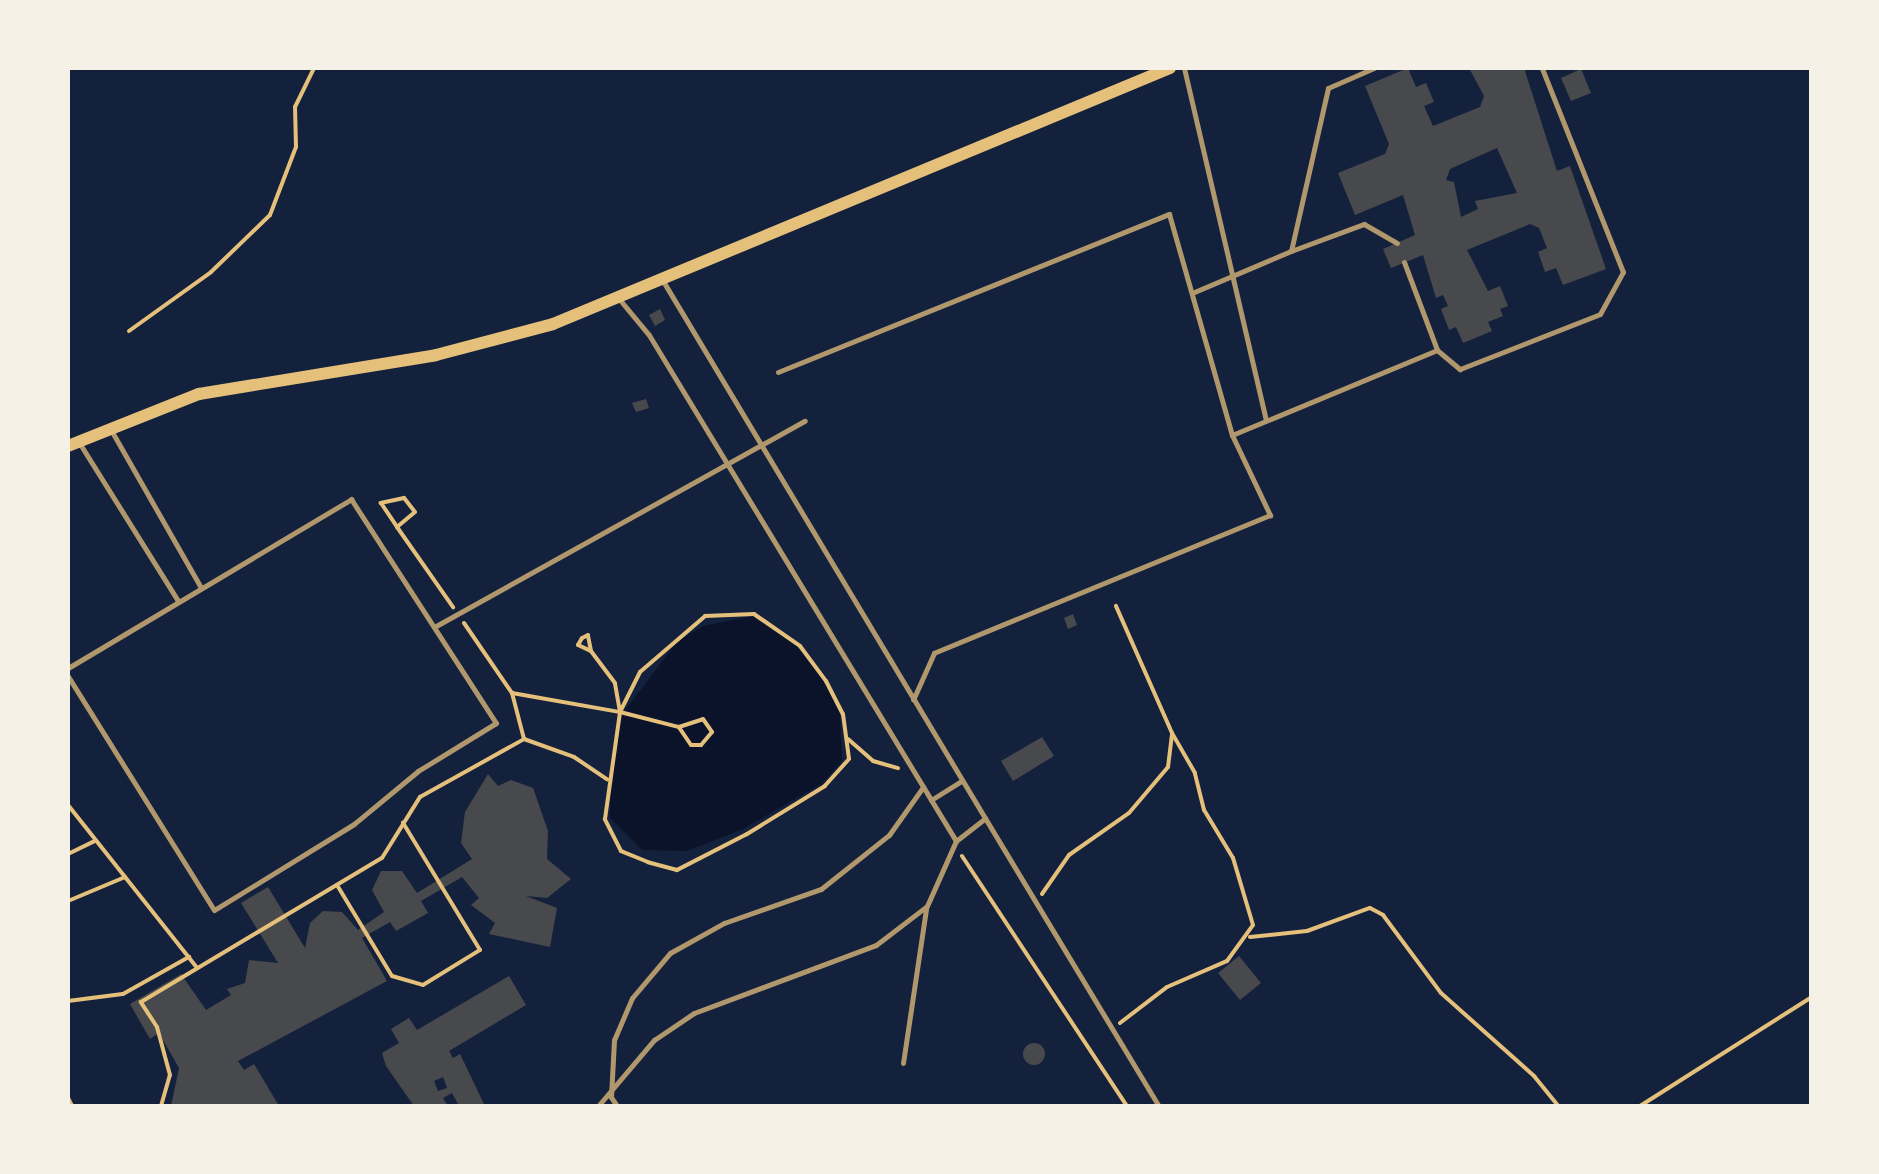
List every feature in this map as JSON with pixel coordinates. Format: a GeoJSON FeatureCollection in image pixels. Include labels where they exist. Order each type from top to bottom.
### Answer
{"type":"FeatureCollection","features":[{"type":"Feature","properties":{"kind":"main road"},"geometry":{"type":"LineString","coordinates":[[73,444],[110,427],[261,379],[505,340],[662,282],[1170,68]]}},
{"type":"Feature","properties":{"kind":"lane"},"geometry":{"type":"LineString","coordinates":[[1184,68],[1266,421]]}},
{"type":"Feature","properties":{"kind":"lane"},"geometry":{"type":"LineString","coordinates":[[1291,251],[1328,88],[1374,68]]}},
{"type":"Feature","properties":{"kind":"lane"},"geometry":{"type":"LineString","coordinates":[[1404,262],[1437,350],[1460,369],[1600,314],[1623,272],[1542,68]]}},
{"type":"Feature","properties":{"kind":"lane"},"geometry":{"type":"LineString","coordinates":[[778,372],[1170,214],[1232,436],[1270,515],[934,653],[913,700]]}},
{"type":"Feature","properties":{"kind":"lane"},"geometry":{"type":"LineString","coordinates":[[1192,293],[1364,224],[1397,243]]}},
{"type":"Feature","properties":{"kind":"lane"},"geometry":{"type":"LineString","coordinates":[[662,282],[1159,1106]]}},
{"type":"Feature","properties":{"kind":"lane"},"geometry":{"type":"LineString","coordinates":[[619,299],[649,336],[956,840]]}},
{"type":"Feature","properties":{"kind":"lane"},"geometry":{"type":"LineString","coordinates":[[1232,436],[1437,350]]}},
{"type":"Feature","properties":{"kind":"lane"},"geometry":{"type":"LineString","coordinates":[[436,626],[805,421]]}},
{"type":"Feature","properties":{"kind":"lane"},"geometry":{"type":"LineString","coordinates":[[110,427],[201,588]]}},
{"type":"Feature","properties":{"kind":"lane"},"geometry":{"type":"LineString","coordinates":[[73,444],[178,602]]}},
{"type":"Feature","properties":{"kind":"lane"},"geometry":{"type":"LineString","coordinates":[[68,668],[351,499],[496,722],[418,771],[354,824],[214,910],[68,676]]}},
{"type":"Feature","properties":{"kind":"lane"},"geometry":{"type":"LineString","coordinates":[[931,800],[962,781]]}},
{"type":"Feature","properties":{"kind":"lane"},"geometry":{"type":"LineString","coordinates":[[617,1106],[611,1096],[620,1026],[632,998],[670,953],[724,923],[822,889],[889,835],[923,787]]}},
{"type":"Feature","properties":{"kind":"lane"},"geometry":{"type":"LineString","coordinates":[[904,1063],[927,906],[956,840],[984,818]]}},
{"type":"Feature","properties":{"kind":"lane"},"geometry":{"type":"LineString","coordinates":[[598,1106],[611,1096],[654,1040],[694,1013],[876,945],[927,906]]}},
{"type":"Feature","properties":{"kind":"path"},"geometry":{"type":"LineString","coordinates":[[129,331],[211,272],[270,215],[296,147],[295,106],[314,68]]}},
{"type":"Feature","properties":{"kind":"path"},"geometry":{"type":"LineString","coordinates":[[397,526],[416,512],[404,498],[381,503],[512,693],[524,740]]}},
{"type":"Feature","properties":{"kind":"path"},"geometry":{"type":"LineString","coordinates":[[1116,606],[1172,733],[1196,773],[1204,810],[1233,858],[1250,937]]}},
{"type":"Feature","properties":{"kind":"path"},"geometry":{"type":"LineString","coordinates":[[754,614],[778,627],[809,658],[843,714],[848,739],[848,759],[825,786],[677,870],[621,850],[605,818],[607,780],[620,712],[640,672],[705,616],[754,614]]}},
{"type":"Feature","properties":{"kind":"path"},"geometry":{"type":"LineString","coordinates":[[592,651],[615,683],[620,712]]}},
{"type":"Feature","properties":{"kind":"path"},"geometry":{"type":"LineString","coordinates":[[512,693],[679,727],[703,718],[712,732],[701,745],[691,745],[679,727]]}},
{"type":"Feature","properties":{"kind":"path"},"geometry":{"type":"LineString","coordinates":[[1036,904],[1069,856],[1158,786],[1168,767],[1172,733]]}},
{"type":"Feature","properties":{"kind":"path"},"geometry":{"type":"LineString","coordinates":[[848,739],[872,761],[906,773]]}},
{"type":"Feature","properties":{"kind":"path"},"geometry":{"type":"LineString","coordinates":[[161,1106],[170,1075],[157,1027],[141,1002],[382,858],[420,797],[524,740],[574,756],[607,780]]}},
{"type":"Feature","properties":{"kind":"path"},"geometry":{"type":"LineString","coordinates":[[68,805],[196,968]]}},
{"type":"Feature","properties":{"kind":"path"},"geometry":{"type":"LineString","coordinates":[[337,884],[392,976],[423,985],[480,950],[403,823]]}},
{"type":"Feature","properties":{"kind":"path"},"geometry":{"type":"LineString","coordinates":[[956,840],[965,866],[1127,1106]]}},
{"type":"Feature","properties":{"kind":"path"},"geometry":{"type":"LineString","coordinates":[[68,854],[96,841]]}},
{"type":"Feature","properties":{"kind":"path"},"geometry":{"type":"LineString","coordinates":[[68,901],[125,878]]}},
{"type":"Feature","properties":{"kind":"path"},"geometry":{"type":"LineString","coordinates":[[1112,1030],[1167,987],[1227,961],[1250,937],[1307,931],[1370,908],[1383,915],[1441,993],[1534,1076],[1558,1106]]}},
{"type":"Feature","properties":{"kind":"path"},"geometry":{"type":"LineString","coordinates":[[68,1000],[123,994],[190,957]]}},
{"type":"Feature","properties":{"kind":"path"},"geometry":{"type":"LineString","coordinates":[[1640,1106],[1812,997]]}},
{"type":"Feature","properties":{"kind":"path"},"geometry":{"type":"LineString","coordinates":[[68,1098],[72,1106]]}},
{"type":"Feature","properties":{"kind":"water"},"geometry":{"type":"Polygon","coordinates":[[[752,616],[798,647],[825,682],[840,714],[842,761],[823,783],[743,829],[687,851],[642,850],[610,818],[611,760],[623,713],[677,642],[703,626],[752,616]]]}},
{"type":"Feature","properties":{"kind":"building"},"geometry":{"type":"Polygon","coordinates":[[[1408,68],[1416,87],[1426,83],[1434,102],[1424,106],[1433,126],[1480,107],[1484,96],[1469,68],[1524,68],[1557,171],[1570,166],[1606,269],[1563,285],[1556,268],[1545,272],[1538,252],[1547,248],[1539,228],[1530,224],[1467,250],[1488,291],[1500,286],[1508,306],[1500,309],[1503,316],[1488,322],[1492,331],[1463,343],[1456,327],[1449,330],[1441,309],[1448,306],[1443,295],[1436,298],[1423,255],[1391,268],[1383,249],[1415,235],[1403,195],[1355,215],[1338,173],[1385,154],[1389,144],[1365,86],[1408,68]],[[1497,148],[1450,169],[1446,180],[1454,182],[1461,217],[1478,209],[1475,201],[1517,193],[1497,148]]]}},
{"type":"Feature","properties":{"kind":"building"},"geometry":{"type":"Polygon","coordinates":[[[1581,69],[1591,93],[1571,101],[1561,78],[1581,69]]]}},
{"type":"Feature","properties":{"kind":"building"},"geometry":{"type":"Polygon","coordinates":[[[660,309],[665,320],[655,326],[649,315],[660,309]]]}},
{"type":"Feature","properties":{"kind":"building"},"geometry":{"type":"Polygon","coordinates":[[[646,399],[649,408],[636,412],[632,403],[646,399]]]}},
{"type":"Feature","properties":{"kind":"building"},"geometry":{"type":"Polygon","coordinates":[[[1073,614],[1077,625],[1068,629],[1064,618],[1073,614]]]}},
{"type":"Feature","properties":{"kind":"building"},"geometry":{"type":"Polygon","coordinates":[[[1042,737],[1054,756],[1013,781],[1001,761],[1042,737]]]}},
{"type":"Feature","properties":{"kind":"building"},"geometry":{"type":"Polygon","coordinates":[[[488,774],[498,786],[511,780],[533,788],[548,831],[547,859],[571,879],[547,898],[526,896],[557,908],[550,947],[489,934],[495,923],[471,905],[479,898],[462,877],[421,901],[428,913],[396,931],[390,922],[362,938],[387,981],[238,1061],[244,1070],[254,1064],[279,1106],[171,1106],[179,1068],[159,1033],[150,1039],[130,1004],[181,974],[206,1010],[231,995],[227,989],[245,983],[249,960],[278,963],[241,903],[268,887],[305,948],[310,923],[323,911],[342,912],[358,930],[384,912],[372,890],[381,871],[402,871],[417,893],[472,859],[461,843],[465,812],[488,774]]]}},
{"type":"Feature","properties":{"kind":"building"},"geometry":{"type":"Polygon","coordinates":[[[1239,956],[1261,983],[1240,1000],[1218,973],[1239,956]]]}},
{"type":"Feature","properties":{"kind":"building"},"geometry":{"type":"Polygon","coordinates":[[[509,976],[526,1005],[449,1051],[453,1058],[460,1054],[485,1106],[453,1106],[458,1104],[452,1093],[443,1098],[448,1106],[414,1106],[386,1066],[382,1053],[399,1043],[391,1029],[409,1018],[417,1030],[509,976]],[[443,1077],[434,1081],[438,1091],[447,1088],[443,1077]]]}},
{"type":"Feature","properties":{"kind":"building"},"geometry":{"type":"Polygon","coordinates":[[[1030,1043],[1038,1043],[1045,1054],[1038,1065],[1030,1065],[1023,1058],[1023,1050],[1030,1043]]]}}]}
